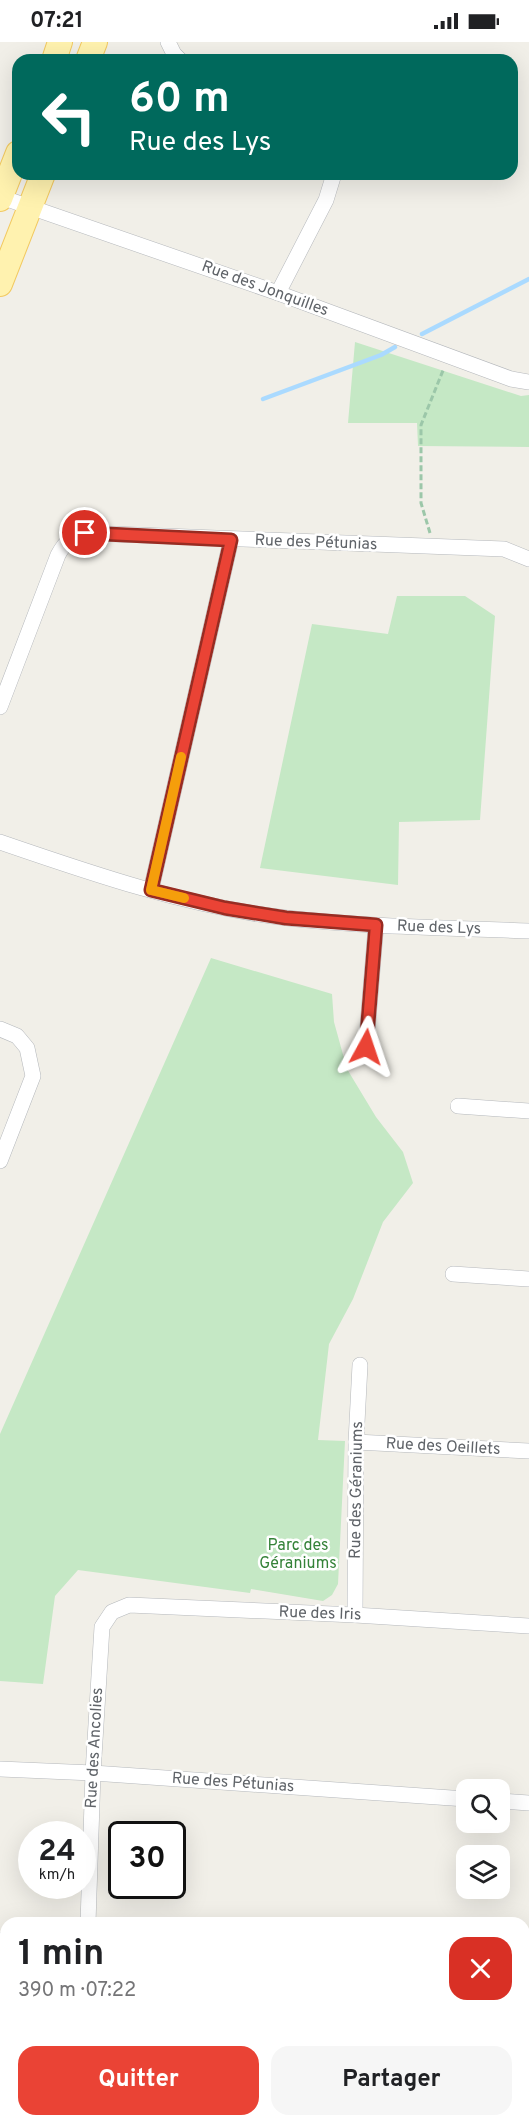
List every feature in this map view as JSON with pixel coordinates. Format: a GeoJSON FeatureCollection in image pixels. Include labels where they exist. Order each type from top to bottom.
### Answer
{"type":"FeatureCollection","features":[{"type":"Feature","properties":{"kind":"main road"},"geometry":{"type":"LineString","coordinates":[[1,198],[12,169]]}},
{"type":"Feature","properties":{"kind":"main road"},"geometry":{"type":"LineString","coordinates":[[0,284],[41,180]]}},
{"type":"Feature","properties":{"kind":"street"},"geometry":{"type":"LineString","coordinates":[[278,293],[326,200],[332,180]]}},
{"type":"Feature","properties":{"kind":"street","name":"Rue des Jonquilles"},"geometry":{"type":"LineString","coordinates":[[1,198],[278,293],[511,379],[529,382]]}},
{"type":"Feature","properties":{"kind":"street","name":"Rue des Pétunias"},"geometry":{"type":"LineString","coordinates":[[0,707],[58,555],[65,543],[74,536],[85,533],[504,549],[529,559]]}},
{"type":"Feature","properties":{"kind":"street"},"geometry":{"type":"LineString","coordinates":[[151,890],[231,540]]}},
{"type":"Feature","properties":{"kind":"street","name":"Rue des Lys"},"geometry":{"type":"LineString","coordinates":[[0,842],[81,870],[225,908],[286,918],[376,925],[529,932]]}},
{"type":"Feature","properties":{"kind":"street"},"geometry":{"type":"LineString","coordinates":[[366,1047],[376,925]]}},
{"type":"Feature","properties":{"kind":"street"},"geometry":{"type":"LineString","coordinates":[[0,1029],[16,1036],[27,1048],[33,1076],[0,1161]]}},
{"type":"Feature","properties":{"kind":"street"},"geometry":{"type":"LineString","coordinates":[[458,1106],[529,1111]]}},
{"type":"Feature","properties":{"kind":"street"},"geometry":{"type":"LineString","coordinates":[[453,1274],[529,1279]]}},
{"type":"Feature","properties":{"kind":"street","name":"Rue des Géraniums"},"geometry":{"type":"LineString","coordinates":[[356,1614],[356,1442],[360,1365]]}},
{"type":"Feature","properties":{"kind":"street","name":"Rue des Oeillets"},"geometry":{"type":"LineString","coordinates":[[356,1442],[529,1452]]}},
{"type":"Feature","properties":{"kind":"street","name":"Rue des Iris"},"geometry":{"type":"LineString","coordinates":[[112,1612],[129,1605],[356,1614],[529,1626]]}},
{"type":"Feature","properties":{"kind":"street","name":"Rue des Ancolies"},"geometry":{"type":"LineString","coordinates":[[88,1917],[93,1773],[102,1627],[112,1612]]}},
{"type":"Feature","properties":{"kind":"street","name":"Rue des Pétunias"},"geometry":{"type":"LineString","coordinates":[[0,1769],[93,1773],[456,1798]]}},
{"type":"Feature","properties":{"kind":"street"},"geometry":{"type":"LineString","coordinates":[[510,1802],[529,1803]]}},
{"type":"Feature","properties":{"kind":"path"},"geometry":{"type":"LineString","coordinates":[[434,547],[421,503],[421,425],[449,355]]}},
{"type":"Feature","properties":{"kind":"green space"},"geometry":{"type":"Polygon","coordinates":[[[355,342],[521,396],[529,395],[529,447],[418,446],[417,423],[348,423],[355,342]]]}},
{"type":"Feature","properties":{"kind":"green space"},"geometry":{"type":"Polygon","coordinates":[[[397,596],[465,596],[495,616],[480,820],[399,822],[398,885],[260,868],[312,624],[388,634],[397,596]]]}},
{"type":"Feature","properties":{"kind":"green space","name":"Parc des Géraniums"},"geometry":{"type":"Polygon","coordinates":[[[211,958],[332,994],[334,1022],[347,1069],[376,1117],[403,1152],[413,1183],[383,1222],[353,1299],[329,1344],[318,1440],[345,1441],[338,1584],[332,1595],[323,1601],[251,1589],[250,1593],[78,1570],[55,1596],[43,1684],[0,1681],[0,1434],[211,958]]]}},
{"type":"Feature","properties":{"kind":"waterway"},"geometry":{"type":"LineString","coordinates":[[422,334],[529,279]]}},
{"type":"Feature","properties":{"kind":"waterway"},"geometry":{"type":"LineString","coordinates":[[263,399],[381,355],[395,347]]}},
{"type":"Feature","properties":{"kind":"slow traffic"},"geometry":{"type":"LineString","coordinates":[[181,757],[151,890],[184,898]]}},
{"type":"Feature","properties":{"kind":"route"},"geometry":{"type":"LineString","coordinates":[[85,533],[231,540],[151,890],[225,908],[286,918],[376,925],[366,1047]]}}]}
